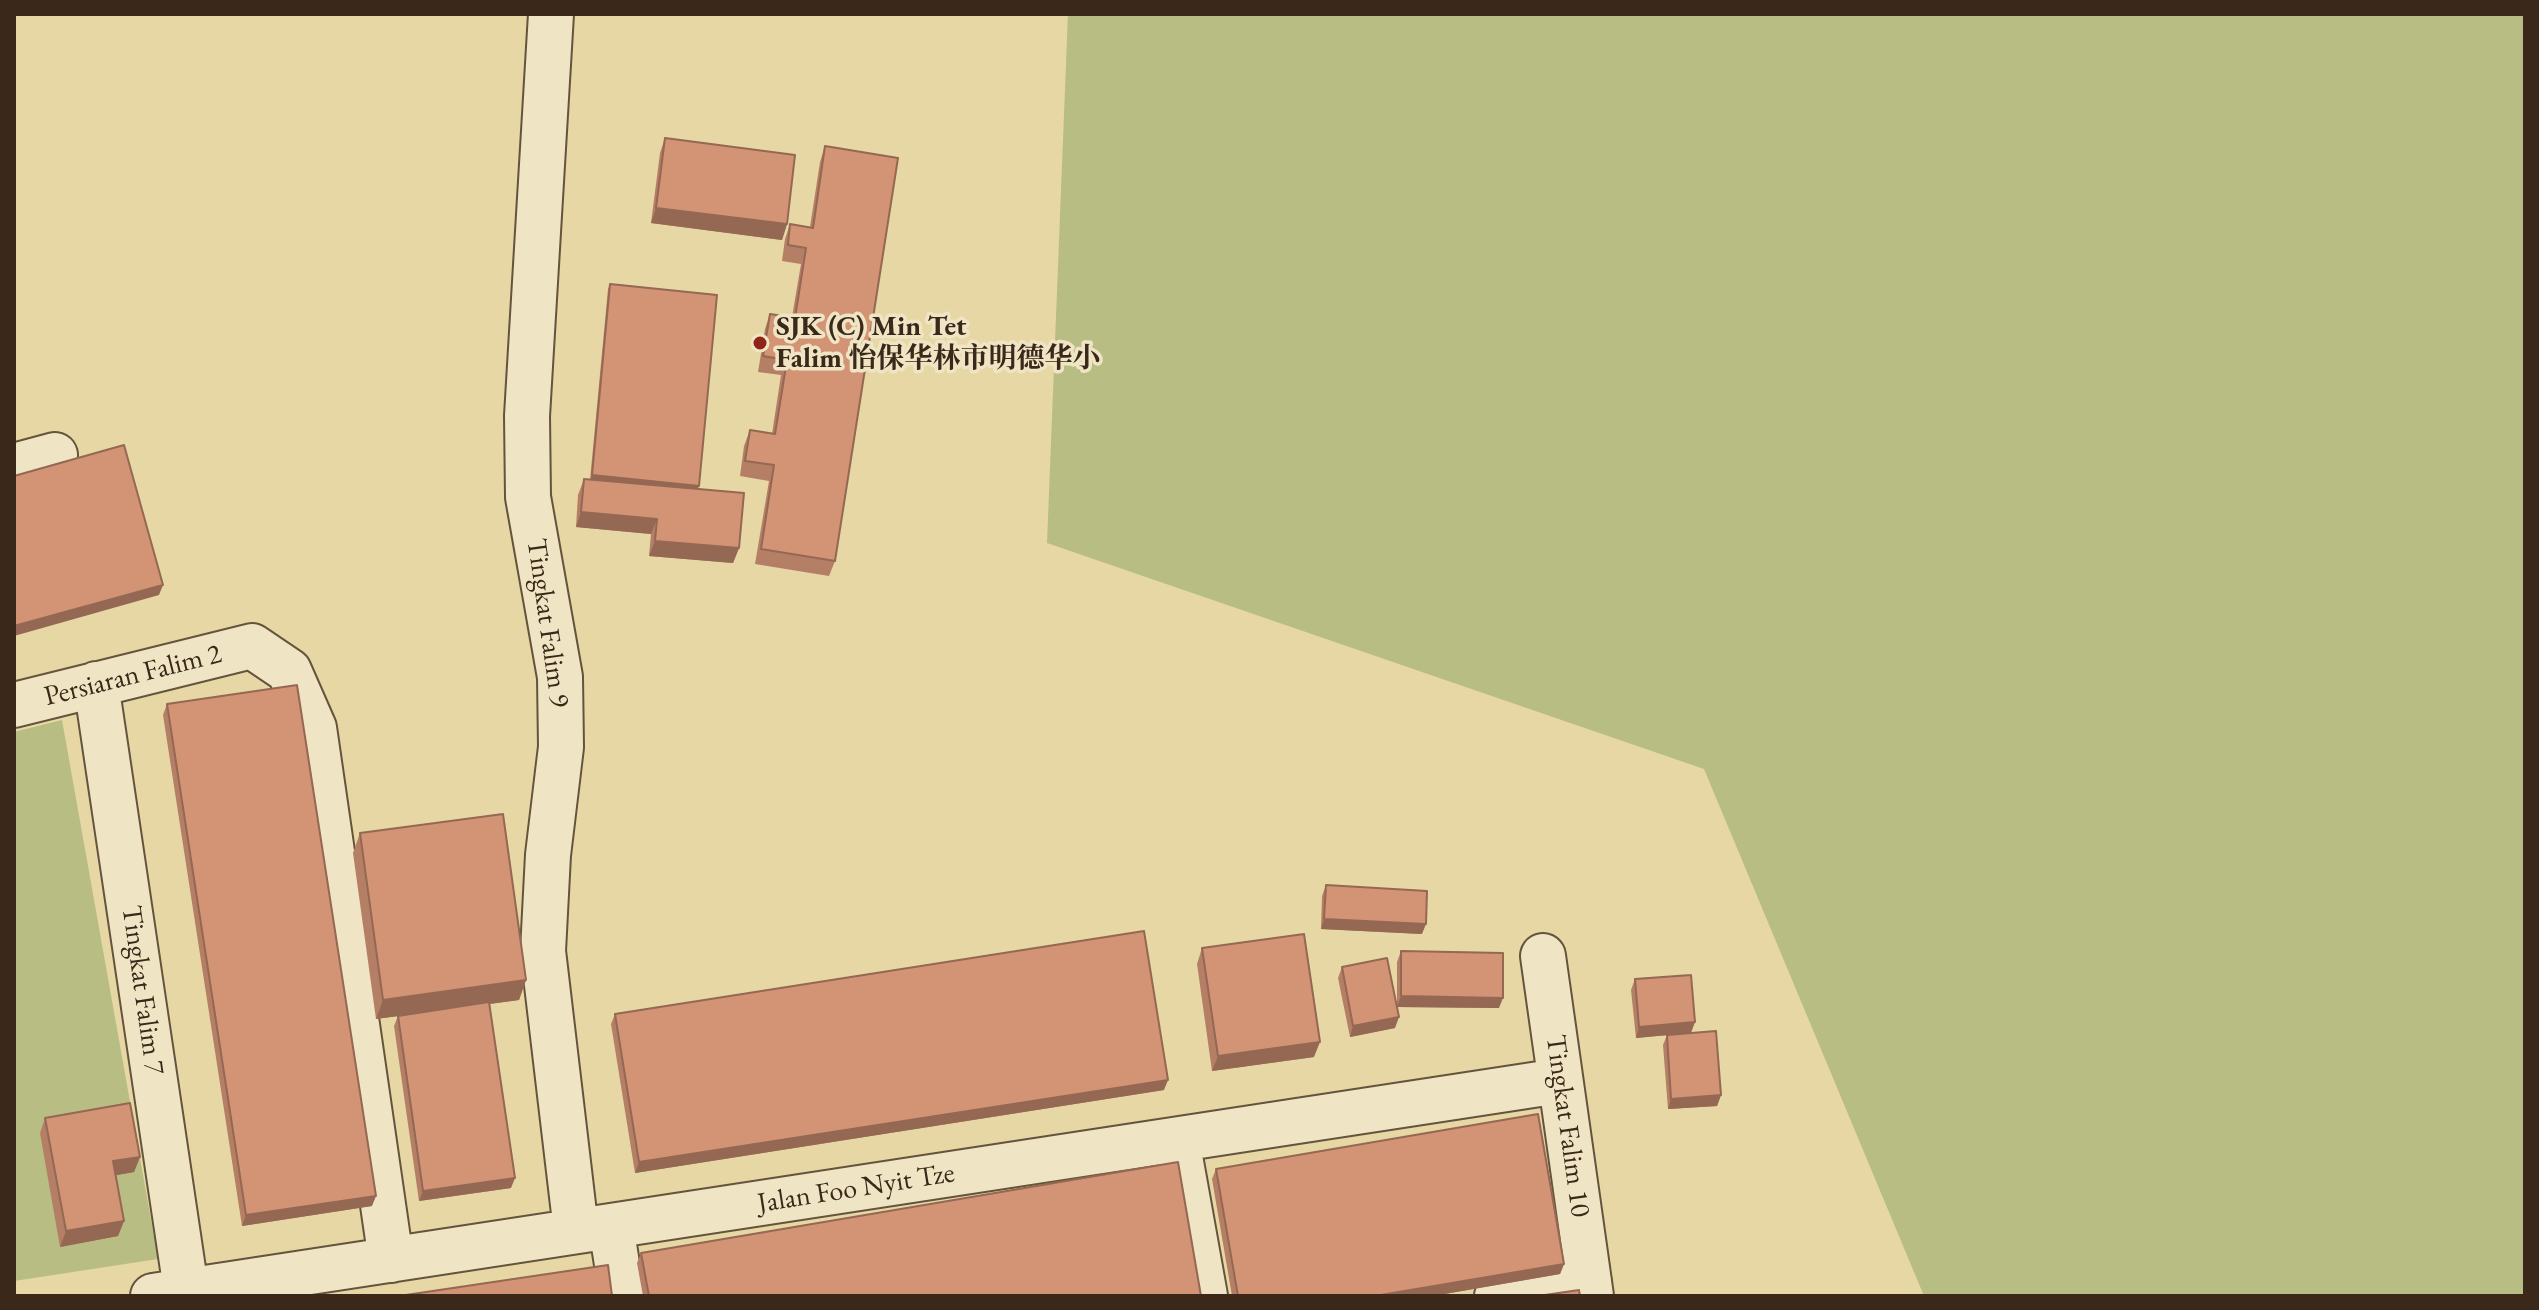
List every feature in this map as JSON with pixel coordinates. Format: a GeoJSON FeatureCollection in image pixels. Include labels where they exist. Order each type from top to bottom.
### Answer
{"type":"FeatureCollection","features":[{"type":"Feature","properties":{"kind":"street","name":"Tingkat Falim 9"},"geometry":{"type":"LineString","coordinates":[[551,14],[527,416],[528,497],[560,677],[561,747],[548,855],[543,951],[593,1228],[622,1296]]}},
{"type":"Feature","properties":{"kind":"street"},"geometry":{"type":"LineString","coordinates":[[14,466],[55,455]]}},
{"type":"Feature","properties":{"kind":"street","name":"Persiaran Falim 2"},"geometry":{"type":"LineString","coordinates":[[14,705],[252,646],[289,671],[314,728],[391,1260]]}},
{"type":"Feature","properties":{"kind":"street","name":"Tingkat Falim 7"},"geometry":{"type":"LineString","coordinates":[[96,684],[176,1295]]}},
{"type":"Feature","properties":{"kind":"street","name":"Tingkat Falim 10"},"geometry":{"type":"LineString","coordinates":[[1543,956],[1590,1288]]}},
{"type":"Feature","properties":{"kind":"street","name":"Jalan Foo Nyit Tze"},"geometry":{"type":"LineString","coordinates":[[176,1295],[593,1228],[1559,1081]]}},
{"type":"Feature","properties":{"kind":"street"},"geometry":{"type":"LineString","coordinates":[[1177,1140],[1205,1296]]}},
{"type":"Feature","properties":{"kind":"street"},"geometry":{"type":"LineString","coordinates":[[1497,1296],[1590,1288]]}},
{"type":"Feature","properties":{"kind":"green space"},"geometry":{"type":"Polygon","coordinates":[[[1068,14],[2525,14],[2525,1296],[1924,1296],[1704,769],[1047,543],[1068,14]]]}},
{"type":"Feature","properties":{"kind":"green space"},"geometry":{"type":"Polygon","coordinates":[[[62,720],[158,1259],[14,1281],[14,732],[62,720]]]}},
{"type":"Feature","properties":{"kind":"building"},"geometry":{"type":"Polygon","coordinates":[[[665,138],[795,155],[787,224],[656,208],[665,138]]]}},
{"type":"Feature","properties":{"kind":"building"},"geometry":{"type":"Polygon","coordinates":[[[825,146],[898,158],[835,561],[761,549],[774,465],[745,461],[750,430],[775,434],[787,360],[763,356],[770,314],[795,318],[806,248],[788,245],[790,224],[813,228],[825,146]]]}},
{"type":"Feature","properties":{"kind":"building"},"geometry":{"type":"Polygon","coordinates":[[[610,284],[717,295],[699,486],[592,475],[610,284]]]}},
{"type":"Feature","properties":{"kind":"building"},"geometry":{"type":"Polygon","coordinates":[[[124,445],[163,585],[14,626],[14,476],[124,445]]]}},
{"type":"Feature","properties":{"kind":"building"},"geometry":{"type":"Polygon","coordinates":[[[584,479],[744,493],[739,548],[655,541],[657,519],[581,512],[584,479]]]}},
{"type":"Feature","properties":{"kind":"building"},"geometry":{"type":"Polygon","coordinates":[[[297,685],[376,1196],[246,1215],[167,704],[297,685]]]}},
{"type":"Feature","properties":{"kind":"building"},"geometry":{"type":"Polygon","coordinates":[[[503,814],[526,980],[383,1000],[360,833],[503,814]]]}},
{"type":"Feature","properties":{"kind":"building"},"geometry":{"type":"Polygon","coordinates":[[[1326,885],[1427,891],[1426,924],[1324,919],[1326,885]]]}},
{"type":"Feature","properties":{"kind":"building"},"geometry":{"type":"Polygon","coordinates":[[[1144,931],[1168,1080],[639,1162],[615,1014],[1144,931]]]}},
{"type":"Feature","properties":{"kind":"building"},"geometry":{"type":"Polygon","coordinates":[[[1304,934],[1320,1042],[1218,1056],[1202,948],[1304,934]]]}},
{"type":"Feature","properties":{"kind":"building"},"geometry":{"type":"Polygon","coordinates":[[[1401,951],[1503,953],[1503,998],[1401,996],[1401,951]]]}},
{"type":"Feature","properties":{"kind":"building"},"geometry":{"type":"Polygon","coordinates":[[[1387,958],[1399,1017],[1353,1026],[1342,967],[1387,958]]]}},
{"type":"Feature","properties":{"kind":"building"},"geometry":{"type":"Polygon","coordinates":[[[1691,975],[1695,1022],[1639,1027],[1635,979],[1691,975]]]}},
{"type":"Feature","properties":{"kind":"building"},"geometry":{"type":"Polygon","coordinates":[[[489,1002],[515,1178],[423,1191],[398,1016],[489,1002]]]}},
{"type":"Feature","properties":{"kind":"building"},"geometry":{"type":"Polygon","coordinates":[[[1716,1031],[1721,1095],[1671,1099],[1667,1035],[1716,1031]]]}},
{"type":"Feature","properties":{"kind":"building"},"geometry":{"type":"Polygon","coordinates":[[[130,1103],[140,1157],[113,1161],[124,1221],[66,1231],[45,1118],[130,1103]]]}},
{"type":"Feature","properties":{"kind":"building"},"geometry":{"type":"Polygon","coordinates":[[[1538,1114],[1564,1264],[1375,1296],[1238,1296],[1216,1169],[1538,1114]]]}},
{"type":"Feature","properties":{"kind":"building"},"geometry":{"type":"Polygon","coordinates":[[[1178,1162],[1201,1296],[649,1296],[641,1253],[1178,1162]]]}},
{"type":"Feature","properties":{"kind":"building"},"geometry":{"type":"Polygon","coordinates":[[[608,1265],[612,1296],[399,1296],[608,1265]]]}},
{"type":"Feature","properties":{"kind":"building"},"geometry":{"type":"Polygon","coordinates":[[[1579,1290],[1580,1296],[1538,1296],[1579,1290]]]}},
{"type":"Feature","properties":{"kind":"place","name":"SJK (C) Min Tet Falim 怡保华林市明德华小"},"geometry":{"type":"Point","coordinates":[760,343]}}]}
